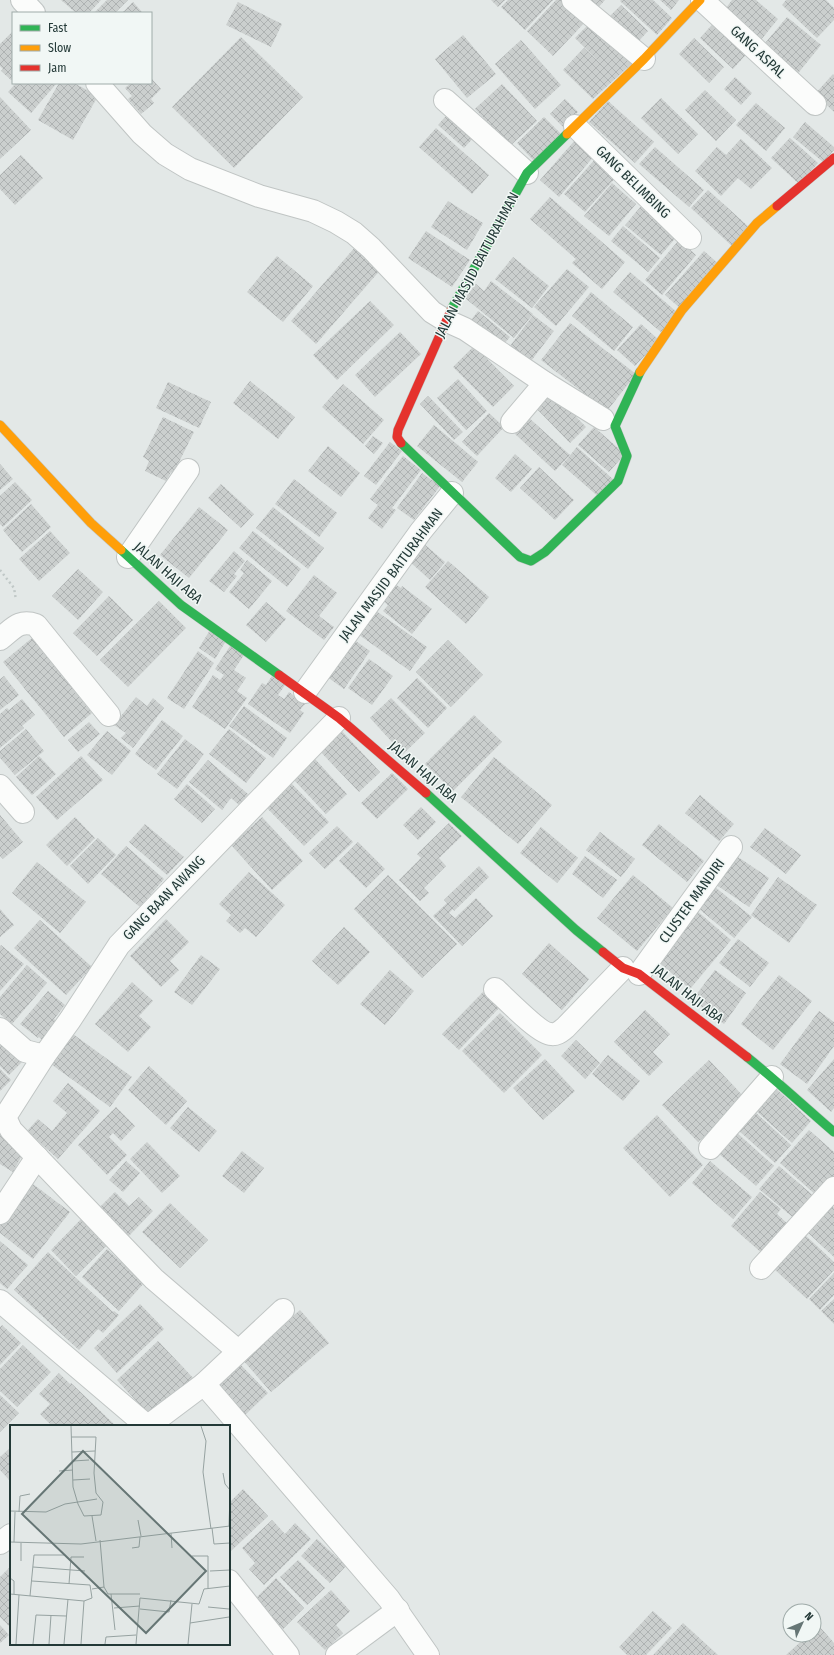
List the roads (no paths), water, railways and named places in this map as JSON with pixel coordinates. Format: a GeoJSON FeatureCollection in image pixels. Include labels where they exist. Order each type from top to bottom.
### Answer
{"type":"FeatureCollection","features":[{"type":"Feature","properties":{"kind":"street"},"geometry":{"type":"LineString","coordinates":[[22,0],[33,12]]}},
{"type":"Feature","properties":{"kind":"street"},"geometry":{"type":"LineString","coordinates":[[573,0],[644,59]]}},
{"type":"Feature","properties":{"kind":"street","name":"JALAN MASJID BAITURAHMAN"},"geometry":{"type":"LineString","coordinates":[[305,692],[421,531],[452,493],[397,437],[403,417],[420,382],[445,320],[527,173],[644,59],[701,0]]}},
{"type":"Feature","properties":{"kind":"street","name":"GANG ASPAL"},"geometry":{"type":"LineString","coordinates":[[701,0],[815,104]]}},
{"type":"Feature","properties":{"kind":"street"},"geometry":{"type":"LineString","coordinates":[[98,84],[142,134],[165,154],[190,169],[259,196],[313,211],[336,222],[354,233],[371,248],[432,312],[465,329],[545,383],[603,419]]}},
{"type":"Feature","properties":{"kind":"street"},"geometry":{"type":"LineString","coordinates":[[445,100],[527,173]]}},
{"type":"Feature","properties":{"kind":"street","name":"GANG BELIMBING"},"geometry":{"type":"LineString","coordinates":[[576,126],[690,238]]}},
{"type":"Feature","properties":{"kind":"street"},"geometry":{"type":"LineString","coordinates":[[452,493],[520,557],[531,561],[545,552],[618,481],[627,456],[615,426],[640,372],[682,310],[757,223],[834,158]]}},
{"type":"Feature","properties":{"kind":"street"},"geometry":{"type":"LineString","coordinates":[[512,422],[545,383]]}},
{"type":"Feature","properties":{"kind":"street","name":"JALAN HAJI ABA"},"geometry":{"type":"LineString","coordinates":[[0,425],[91,523],[181,606],[340,718],[457,820],[576,930],[772,1077],[796,1100],[834,1132]]}},
{"type":"Feature","properties":{"kind":"street"},"geometry":{"type":"LineString","coordinates":[[128,558],[188,470]]}},
{"type":"Feature","properties":{"kind":"street"},"geometry":{"type":"LineString","coordinates":[[0,639],[20,624],[28,623],[36,625],[109,716]]}},
{"type":"Feature","properties":{"kind":"street","name":"GANG BAAN AWANG"},"geometry":{"type":"LineString","coordinates":[[36,1157],[11,1130],[5,1117],[119,945],[340,718]]}},
{"type":"Feature","properties":{"kind":"street"},"geometry":{"type":"LineString","coordinates":[[0,786],[23,812]]}},
{"type":"Feature","properties":{"kind":"street","name":"CLUSTER MANDIRI"},"geometry":{"type":"LineString","coordinates":[[495,989],[539,1029],[550,1035],[558,1033],[631,971],[731,847]]}},
{"type":"Feature","properties":{"kind":"street"},"geometry":{"type":"LineString","coordinates":[[0,1029],[25,1051],[44,1056]]}},
{"type":"Feature","properties":{"kind":"street"},"geometry":{"type":"LineString","coordinates":[[710,1148],[772,1077]]}},
{"type":"Feature","properties":{"kind":"street"},"geometry":{"type":"LineString","coordinates":[[0,1212],[36,1157],[154,1279],[238,1351]]}},
{"type":"Feature","properties":{"kind":"street"},"geometry":{"type":"LineString","coordinates":[[761,1268],[834,1188]]}},
{"type":"Feature","properties":{"kind":"street"},"geometry":{"type":"LineString","coordinates":[[0,1301],[147,1425]]}},
{"type":"Feature","properties":{"kind":"street"},"geometry":{"type":"LineString","coordinates":[[149,1425],[204,1384],[283,1310]]}},
{"type":"Feature","properties":{"kind":"street"},"geometry":{"type":"LineString","coordinates":[[204,1384],[398,1610],[428,1655]]}},
{"type":"Feature","properties":{"kind":"street"},"geometry":{"type":"LineString","coordinates":[[0,1544],[10,1536]]}},
{"type":"Feature","properties":{"kind":"street"},"geometry":{"type":"LineString","coordinates":[[230,1582],[288,1655]]}},
{"type":"Feature","properties":{"kind":"street"},"geometry":{"type":"LineString","coordinates":[[337,1655],[398,1610]]}}]}
